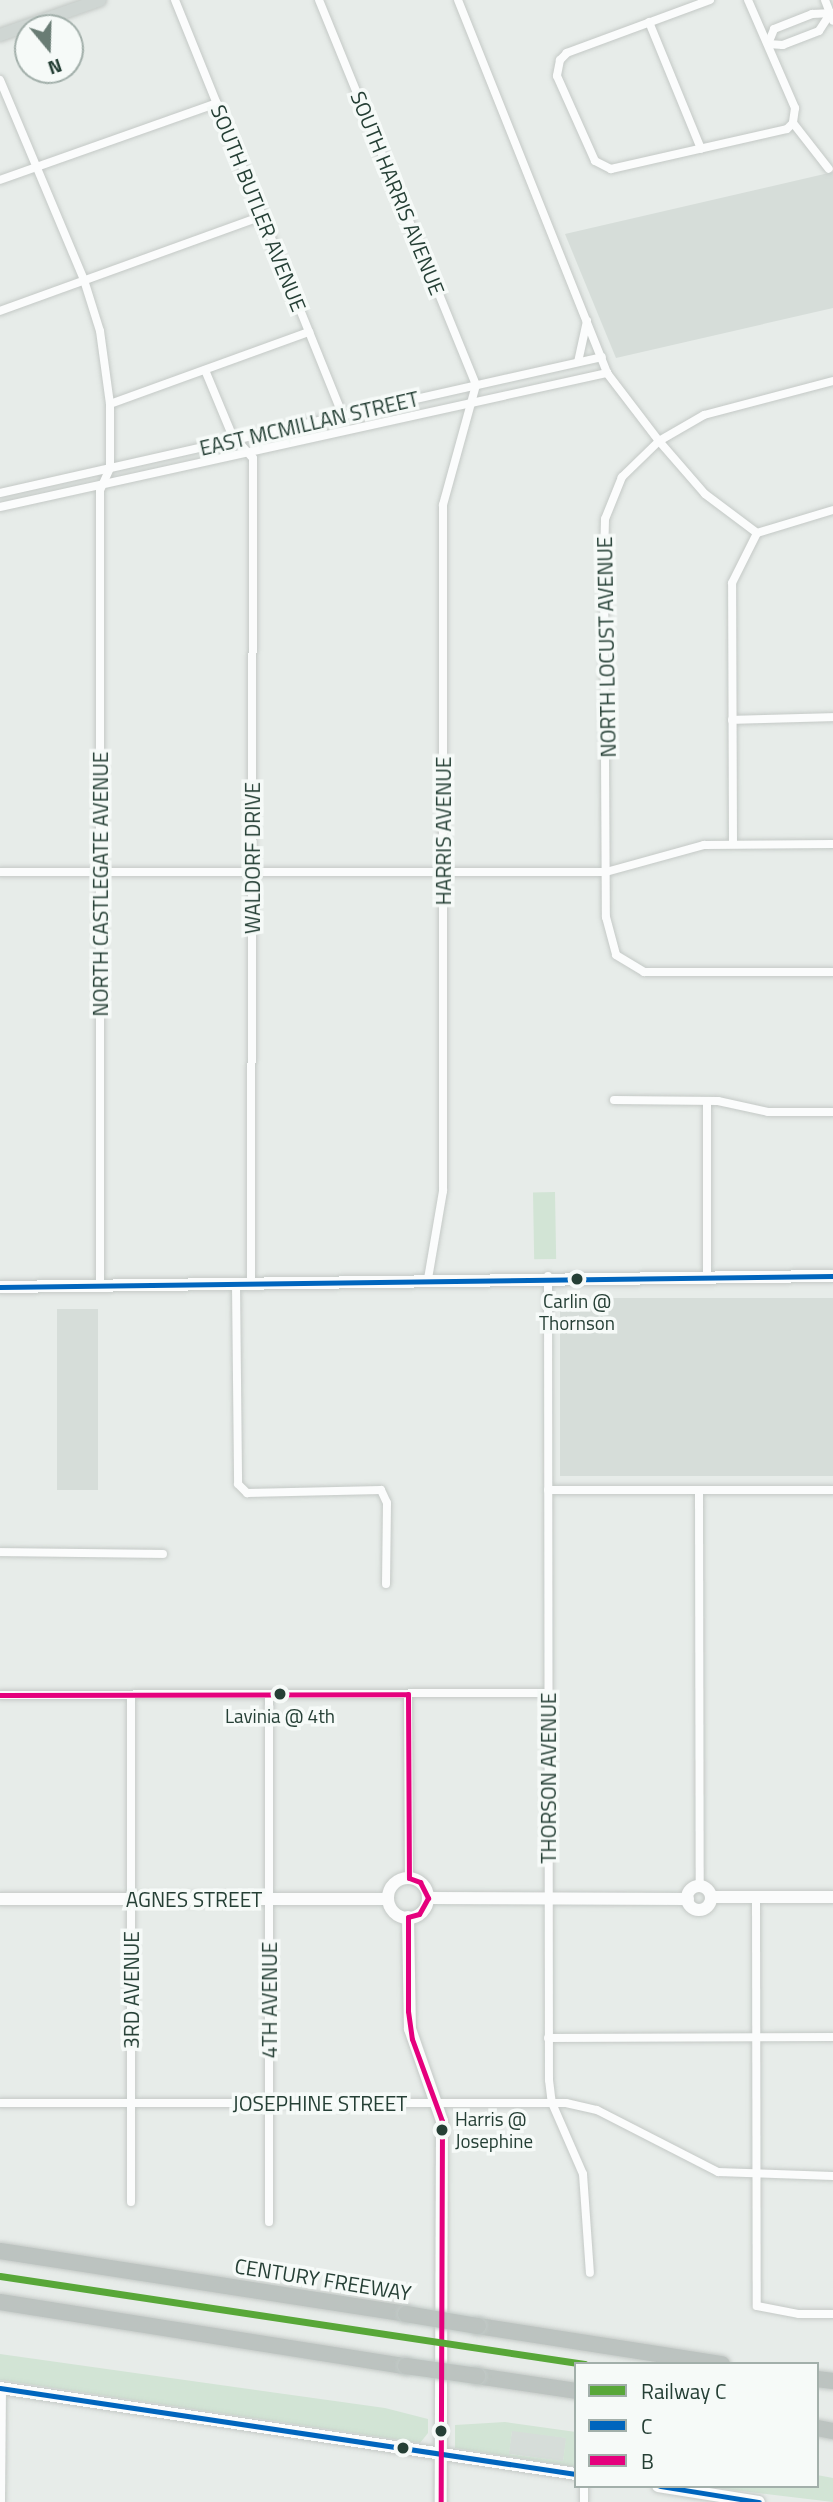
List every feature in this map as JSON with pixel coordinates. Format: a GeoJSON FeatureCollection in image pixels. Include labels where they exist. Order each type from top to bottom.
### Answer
{"type":"FeatureCollection","features":[{"type":"Feature","properties":{"kind":"highway","name":"CENTURY FREEWAY"},"geometry":{"type":"LineString","coordinates":[[0,2251],[709,2362]]}},
{"type":"Feature","properties":{"kind":"highway"},"geometry":{"type":"LineString","coordinates":[[0,2302],[574,2391]]}},
{"type":"Feature","properties":{"kind":"main road"},"geometry":{"type":"LineString","coordinates":[[0,34],[100,0]]}},
{"type":"Feature","properties":{"kind":"street","name":"SOUTH BUTLER AVENUE"},"geometry":{"type":"LineString","coordinates":[[175,0],[343,415]]}},
{"type":"Feature","properties":{"kind":"street","name":"SOUTH HARRIS AVENUE"},"geometry":{"type":"LineString","coordinates":[[319,0],[476,385]]}},
{"type":"Feature","properties":{"kind":"street"},"geometry":{"type":"LineString","coordinates":[[458,0],[607,373],[659,441],[705,494],[757,533]]}},
{"type":"Feature","properties":{"kind":"street"},"geometry":{"type":"LineString","coordinates":[[710,0],[567,53],[560,60],[557,76],[595,161],[601,166],[611,169],[701,149],[787,129],[793,123],[795,108],[748,0]]}},
{"type":"Feature","properties":{"kind":"street"},"geometry":{"type":"LineString","coordinates":[[825,0],[832,16]]}},
{"type":"Feature","properties":{"kind":"street"},"geometry":{"type":"LineString","coordinates":[[768,44],[774,29],[812,14],[832,16]]}},
{"type":"Feature","properties":{"kind":"street"},"geometry":{"type":"LineString","coordinates":[[768,44],[783,45],[819,31],[832,16]]}},
{"type":"Feature","properties":{"kind":"street"},"geometry":{"type":"LineString","coordinates":[[649,22],[701,149]]}},
{"type":"Feature","properties":{"kind":"street"},"geometry":{"type":"LineString","coordinates":[[0,80],[84,280],[100,331],[110,404],[110,468],[103,484]]}},
{"type":"Feature","properties":{"kind":"street"},"geometry":{"type":"LineString","coordinates":[[0,180],[217,103]]}},
{"type":"Feature","properties":{"kind":"street"},"geometry":{"type":"LineString","coordinates":[[793,123],[829,169]]}},
{"type":"Feature","properties":{"kind":"street"},"geometry":{"type":"LineString","coordinates":[[0,311],[262,216]]}},
{"type":"Feature","properties":{"kind":"street"},"geometry":{"type":"LineString","coordinates":[[578,362],[587,318]]}},
{"type":"Feature","properties":{"kind":"street"},"geometry":{"type":"LineString","coordinates":[[110,404],[309,332]]}},
{"type":"Feature","properties":{"kind":"street","name":"EAST MCMILLAN STREET"},"geometry":{"type":"LineString","coordinates":[[0,493],[602,357]]}},
{"type":"Feature","properties":{"kind":"street"},"geometry":{"type":"LineString","coordinates":[[205,370],[236,439],[248,453]]}},
{"type":"Feature","properties":{"kind":"street","name":"EAST MCMILLAN STREET"},"geometry":{"type":"LineString","coordinates":[[0,507],[607,373]]}},
{"type":"Feature","properties":{"kind":"street"},"geometry":{"type":"LineString","coordinates":[[659,441],[704,415],[833,380]]}},
{"type":"Feature","properties":{"kind":"street","name":"HARRIS AVENUE"},"geometry":{"type":"LineString","coordinates":[[428,1279],[443,1191],[443,505],[476,385]]}},
{"type":"Feature","properties":{"kind":"street","name":"NORTH LOCUST AVENUE"},"geometry":{"type":"LineString","coordinates":[[659,441],[622,477],[605,519],[606,872],[610,943],[624,963],[644,972],[833,972]]}},
{"type":"Feature","properties":{"kind":"street","name":"WALDORF DRIVE"},"geometry":{"type":"LineString","coordinates":[[248,453],[253,458],[251,1284]]}},
{"type":"Feature","properties":{"kind":"street","name":"NORTH CASTLEGATE AVENUE"},"geometry":{"type":"LineString","coordinates":[[100,1286],[103,484]]}},
{"type":"Feature","properties":{"kind":"street"},"geometry":{"type":"LineString","coordinates":[[733,844],[732,583],[757,533],[833,510]]}},
{"type":"Feature","properties":{"kind":"street"},"geometry":{"type":"LineString","coordinates":[[732,720],[833,717]]}},
{"type":"Feature","properties":{"kind":"street"},"geometry":{"type":"LineString","coordinates":[[0,872],[606,872],[678,851],[733,844],[833,844]]}},
{"type":"Feature","properties":{"kind":"street"},"geometry":{"type":"LineString","coordinates":[[614,1100],[707,1101],[768,1112],[833,1112]]}},
{"type":"Feature","properties":{"kind":"street"},"geometry":{"type":"LineString","coordinates":[[707,1101],[707,1276]]}},
{"type":"Feature","properties":{"kind":"street"},"geometry":{"type":"LineString","coordinates":[[0,1287],[548,1276],[833,1276]]}},
{"type":"Feature","properties":{"kind":"street","name":"THORSON AVENUE"},"geometry":{"type":"LineString","coordinates":[[548,1276],[548,2038],[552,2103],[583,2174],[590,2273]]}},
{"type":"Feature","properties":{"kind":"street"},"geometry":{"type":"LineString","coordinates":[[236,1284],[236,1470],[240,1488],[247,1493],[377,1489],[384,1493],[386,1584]]}},
{"type":"Feature","properties":{"kind":"street"},"geometry":{"type":"LineString","coordinates":[[548,1490],[833,1490]]}},
{"type":"Feature","properties":{"kind":"street"},"geometry":{"type":"LineString","coordinates":[[699,1490],[699,1886],[711,1897],[833,1897]]}},
{"type":"Feature","properties":{"kind":"street"},"geometry":{"type":"LineString","coordinates":[[0,1552],[163,1554]]}},
{"type":"Feature","properties":{"kind":"street"},"geometry":{"type":"LineString","coordinates":[[0,1695],[548,1693]]}},
{"type":"Feature","properties":{"kind":"street","name":"4TH AVENUE"},"geometry":{"type":"LineString","coordinates":[[269,1694],[269,2222]]}},
{"type":"Feature","properties":{"kind":"street"},"geometry":{"type":"LineString","coordinates":[[408,1694],[409,1878]]}},
{"type":"Feature","properties":{"kind":"street","name":"3RD AVENUE"},"geometry":{"type":"LineString","coordinates":[[131,1695],[131,2202]]}},
{"type":"Feature","properties":{"kind":"street"},"geometry":{"type":"LineString","coordinates":[[409,1878],[420,1882],[428,1898],[419,1914],[408,1917],[392,1910],[388,1899],[396,1882],[409,1878]]}},
{"type":"Feature","properties":{"kind":"street"},"geometry":{"type":"LineString","coordinates":[[688,1899],[691,1890],[699,1886]]}},
{"type":"Feature","properties":{"kind":"street"},"geometry":{"type":"LineString","coordinates":[[428,1898],[688,1899],[700,1909],[711,1897]]}},
{"type":"Feature","properties":{"kind":"street"},"geometry":{"type":"LineString","coordinates":[[756,1897],[757,2306],[799,2314],[833,2315]]}},
{"type":"Feature","properties":{"kind":"street","name":"AGNES STREET"},"geometry":{"type":"LineString","coordinates":[[0,1899],[388,1899]]}},
{"type":"Feature","properties":{"kind":"street"},"geometry":{"type":"LineString","coordinates":[[408,1917],[408,2019],[442,2121],[441,2502]]}},
{"type":"Feature","properties":{"kind":"street"},"geometry":{"type":"LineString","coordinates":[[548,2038],[833,2037]]}},
{"type":"Feature","properties":{"kind":"street","name":"JOSEPHINE STREET"},"geometry":{"type":"LineString","coordinates":[[0,2103],[552,2103],[597,2110],[718,2172],[757,2176],[833,2176]]}},
{"type":"Feature","properties":{"kind":"street"},"geometry":{"type":"LineString","coordinates":[[2,2502],[1,2388],[574,2473]]}},
{"type":"Feature","properties":{"kind":"street"},"geometry":{"type":"LineString","coordinates":[[669,2488],[732,2500],[759,2502]]}},
{"type":"Feature","properties":{"kind":"shaded area"},"geometry":{"type":"Polygon","coordinates":[[[833,172],[833,308],[616,358],[565,234],[833,172]]]}},
{"type":"Feature","properties":{"kind":"shaded area"},"geometry":{"type":"Polygon","coordinates":[[[560,1298],[833,1298],[833,1476],[560,1476],[560,1298]]]}},
{"type":"Feature","properties":{"kind":"shaded area"},"geometry":{"type":"Polygon","coordinates":[[[57,1309],[98,1309],[98,1490],[57,1490],[57,1309]]]}},
{"type":"Feature","properties":{"kind":"shaded area"},"geometry":{"type":"Polygon","coordinates":[[[512,2430],[566,2438],[563,2461],[509,2454],[512,2430]]]}},
{"type":"Feature","properties":{"kind":"green space"},"geometry":{"type":"Polygon","coordinates":[[[533,1192],[555,1192],[556,1259],[534,1259],[533,1192]]]}},
{"type":"Feature","properties":{"kind":"green space"},"geometry":{"type":"Polygon","coordinates":[[[0,2354],[385,2408],[428,2419],[428,2433],[420,2443],[0,2380],[0,2354]]]}},
{"type":"Feature","properties":{"kind":"green space"},"geometry":{"type":"Polygon","coordinates":[[[505,2422],[574,2432],[574,2467],[455,2448],[455,2425],[505,2422]],[[512,2431],[509,2454],[563,2461],[566,2438],[512,2431]]]}},
{"type":"Feature","properties":{"kind":"green space"},"geometry":{"type":"Polygon","coordinates":[[[819,2475],[833,2478],[833,2502],[717,2488],[819,2488],[819,2475]]]}},
{"type":"Feature","properties":{"kind":"rail line","name":"C"},"geometry":{"type":"LineString","coordinates":[[0,2276],[574,2362]]}},
{"type":"Feature","properties":{"kind":"transit line","name":"C"},"geometry":{"type":"LineString","coordinates":[[0,1287],[833,1276]]}},
{"type":"Feature","properties":{"kind":"transit line","name":"B"},"geometry":{"type":"LineString","coordinates":[[0,1695],[408,1694],[409,1878],[420,1882],[428,1898],[419,1914],[408,1917],[408,2011],[412,2039],[442,2121],[441,2502]]}},
{"type":"Feature","properties":{"kind":"transit line","name":"C"},"geometry":{"type":"LineString","coordinates":[[0,2388],[574,2474]]}},
{"type":"Feature","properties":{"kind":"transit line","name":"C"},"geometry":{"type":"LineString","coordinates":[[672,2488],[759,2502]]}},
{"type":"Feature","properties":{"kind":"place","name":"Carlin @ Thornson"},"geometry":{"type":"Point","coordinates":[577,1279]}},
{"type":"Feature","properties":{"kind":"place","name":"Lavinia @ 4th"},"geometry":{"type":"Point","coordinates":[280,1694]}},
{"type":"Feature","properties":{"kind":"place","name":"Harris @ Josephine"},"geometry":{"type":"Point","coordinates":[442,2130]}}]}
